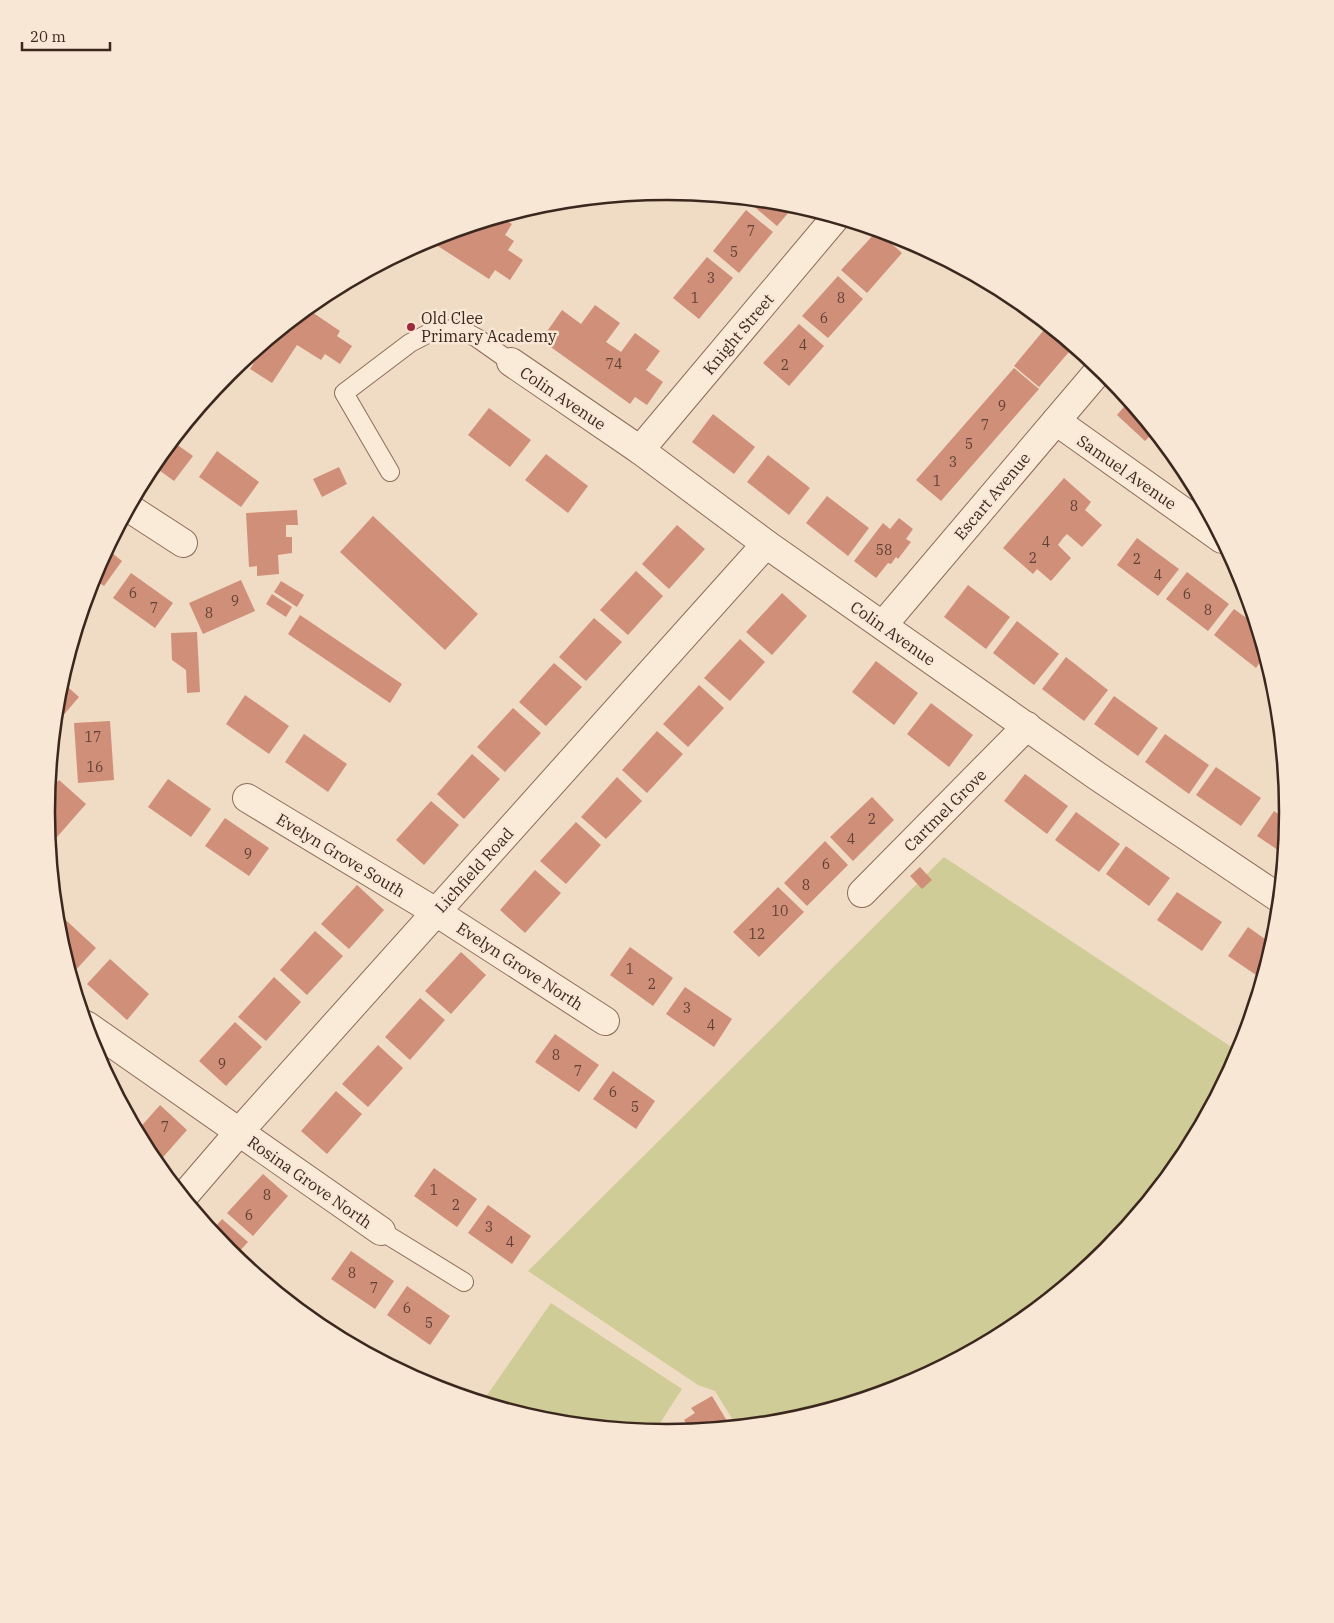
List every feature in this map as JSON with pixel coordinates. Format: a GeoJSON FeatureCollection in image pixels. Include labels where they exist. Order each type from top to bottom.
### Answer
{"type":"FeatureCollection","features":[{"type":"Feature","properties":{"kind":"street","name":"Knight Street"},"geometry":{"type":"LineString","coordinates":[[640,450],[832,222]]}},
{"type":"Feature","properties":{"kind":"street","name":"Colin Avenue"},"geometry":{"type":"LineString","coordinates":[[511,362],[640,450],[766,544],[1097,776],[1273,894]]}},
{"type":"Feature","properties":{"kind":"street","name":"Escart Avenue"},"geometry":{"type":"LineString","coordinates":[[882,624],[1095,375]]}},
{"type":"Feature","properties":{"kind":"street","name":"Samuel Avenue"},"geometry":{"type":"LineString","coordinates":[[1056,422],[1211,531]]}},
{"type":"Feature","properties":{"kind":"street"},"geometry":{"type":"LineString","coordinates":[[134,511],[183,543]]}},
{"type":"Feature","properties":{"kind":"street","name":"Lichfield Road"},"geometry":{"type":"LineString","coordinates":[[188,1192],[766,544]]}},
{"type":"Feature","properties":{"kind":"street","name":"Cartmel Grove"},"geometry":{"type":"LineString","coordinates":[[862,893],[1027,726]]}},
{"type":"Feature","properties":{"kind":"street","name":"Evelyn Grove South"},"geometry":{"type":"LineString","coordinates":[[247,798],[436,912]]}},
{"type":"Feature","properties":{"kind":"street","name":"Evelyn Grove North"},"geometry":{"type":"LineString","coordinates":[[436,912],[605,1020]]}},
{"type":"Feature","properties":{"kind":"street","name":"Rosina Grove North"},"geometry":{"type":"LineString","coordinates":[[97,1032],[381,1232]]}},
{"type":"Feature","properties":{"kind":"lane"},"geometry":{"type":"LineString","coordinates":[[390,472],[344,393],[410,343],[435,330],[460,329],[477,338],[511,362]]}},
{"type":"Feature","properties":{"kind":"lane"},"geometry":{"type":"LineString","coordinates":[[381,1232],[464,1282]]}},
{"type":"Feature","properties":{"kind":"shaded area"},"geometry":{"type":"Polygon","coordinates":[[[944,857],[1232,1047],[1197,1118],[1176,1152],[1127,1215],[1071,1272],[1040,1297],[973,1342],[901,1377],[864,1391],[786,1412],[733,1419],[715,1391],[698,1385],[528,1271],[944,857]]]}},
{"type":"Feature","properties":{"kind":"shaded area"},"geometry":{"type":"Polygon","coordinates":[[[551,1303],[682,1389],[660,1424],[587,1418],[548,1412],[486,1396],[551,1303]]]}},
{"type":"Feature","properties":{"kind":"building"},"geometry":{"type":"Polygon","coordinates":[[[753,206],[789,212],[777,226],[753,206]]]}},
{"type":"Feature","properties":{"kind":"building"},"geometry":{"type":"Polygon","coordinates":[[[746,210],[773,232],[739,273],[713,251],[746,210]]]}},
{"type":"Feature","properties":{"kind":"building"},"geometry":{"type":"Polygon","coordinates":[[[506,221],[512,224],[505,235],[514,241],[508,250],[523,260],[510,280],[495,270],[489,279],[436,245],[506,221]]]}},
{"type":"Feature","properties":{"kind":"building"},"geometry":{"type":"Polygon","coordinates":[[[873,235],[889,241],[902,253],[867,293],[841,270],[873,235]]]}},
{"type":"Feature","properties":{"kind":"building"},"geometry":{"type":"Polygon","coordinates":[[[707,257],[733,278],[699,319],[673,298],[707,257]]]}},
{"type":"Feature","properties":{"kind":"building"},"geometry":{"type":"Polygon","coordinates":[[[838,276],[863,299],[828,338],[802,316],[838,276]]]}},
{"type":"Feature","properties":{"kind":"building"},"geometry":{"type":"Polygon","coordinates":[[[595,305],[620,323],[606,342],[621,352],[635,333],[660,351],[646,370],[663,382],[647,405],[635,397],[630,404],[541,340],[562,310],[581,324],[595,305]]]}},
{"type":"Feature","properties":{"kind":"building"},"geometry":{"type":"Polygon","coordinates":[[[313,313],[340,331],[337,336],[352,346],[340,364],[325,354],[321,360],[297,345],[272,383],[250,369],[263,351],[313,313]]]}},
{"type":"Feature","properties":{"kind":"building"},"geometry":{"type":"Polygon","coordinates":[[[799,324],[824,346],[789,386],[763,363],[799,324]]]}},
{"type":"Feature","properties":{"kind":"building"},"geometry":{"type":"Polygon","coordinates":[[[1044,329],[1070,350],[1039,387],[1014,366],[1044,329]]]}},
{"type":"Feature","properties":{"kind":"building"},"geometry":{"type":"Polygon","coordinates":[[[1014,368],[1039,389],[941,501],[916,480],[1014,368]]]}},
{"type":"Feature","properties":{"kind":"building"},"geometry":{"type":"Polygon","coordinates":[[[1125,406],[1152,438],[1150,436],[1145,441],[1117,415],[1125,406]]]}},
{"type":"Feature","properties":{"kind":"building"},"geometry":{"type":"Polygon","coordinates":[[[489,408],[531,440],[510,467],[468,435],[489,408]]]}},
{"type":"Feature","properties":{"kind":"building"},"geometry":{"type":"Polygon","coordinates":[[[713,414],[755,447],[734,474],[692,442],[713,414]]]}},
{"type":"Feature","properties":{"kind":"building"},"geometry":{"type":"Polygon","coordinates":[[[177,445],[193,456],[174,481],[159,470],[177,445]]]}},
{"type":"Feature","properties":{"kind":"building"},"geometry":{"type":"Polygon","coordinates":[[[217,451],[259,482],[241,507],[199,477],[217,451]]]}},
{"type":"Feature","properties":{"kind":"building"},"geometry":{"type":"Polygon","coordinates":[[[546,454],[588,486],[568,513],[525,480],[546,454]]]}},
{"type":"Feature","properties":{"kind":"building"},"geometry":{"type":"Polygon","coordinates":[[[768,455],[810,488],[789,515],[747,482],[768,455]]]}},
{"type":"Feature","properties":{"kind":"building"},"geometry":{"type":"Polygon","coordinates":[[[339,467],[347,484],[322,497],[313,479],[339,467]]]}},
{"type":"Feature","properties":{"kind":"building"},"geometry":{"type":"Polygon","coordinates":[[[1064,478],[1091,502],[1085,510],[1102,525],[1082,547],[1067,534],[1063,538],[1058,545],[1071,558],[1051,581],[1037,569],[1033,574],[1003,548],[1064,478]]]}},
{"type":"Feature","properties":{"kind":"building"},"geometry":{"type":"Polygon","coordinates":[[[827,496],[869,528],[848,556],[806,523],[827,496]]]}},
{"type":"Feature","properties":{"kind":"building"},"geometry":{"type":"Polygon","coordinates":[[[297,510],[298,525],[286,525],[286,537],[292,537],[292,553],[278,555],[279,574],[257,576],[257,566],[249,567],[246,513],[297,510]]]}},
{"type":"Feature","properties":{"kind":"building"},"geometry":{"type":"Polygon","coordinates":[[[373,516],[478,614],[445,650],[340,552],[373,516]]]}},
{"type":"Feature","properties":{"kind":"building"},"geometry":{"type":"Polygon","coordinates":[[[899,518],[913,529],[906,539],[911,542],[898,559],[896,557],[891,564],[888,563],[876,578],[854,561],[883,523],[890,529],[899,518]]]}},
{"type":"Feature","properties":{"kind":"building"},"geometry":{"type":"Polygon","coordinates":[[[677,525],[705,549],[669,589],[642,564],[677,525]]]}},
{"type":"Feature","properties":{"kind":"building"},"geometry":{"type":"Polygon","coordinates":[[[1137,538],[1179,569],[1158,596],[1117,565],[1137,538]]]}},
{"type":"Feature","properties":{"kind":"building"},"geometry":{"type":"Polygon","coordinates":[[[112,553],[122,561],[104,586],[100,583],[112,553]]]}},
{"type":"Feature","properties":{"kind":"building"},"geometry":{"type":"Polygon","coordinates":[[[636,571],[663,596],[628,635],[600,610],[636,571]]]}},
{"type":"Feature","properties":{"kind":"building"},"geometry":{"type":"Polygon","coordinates":[[[1187,572],[1229,604],[1208,631],[1166,599],[1187,572]]]}},
{"type":"Feature","properties":{"kind":"building"},"geometry":{"type":"Polygon","coordinates":[[[131,573],[173,603],[155,628],[113,598],[131,573]]]}},
{"type":"Feature","properties":{"kind":"building"},"geometry":{"type":"Polygon","coordinates":[[[241,580],[255,611],[203,634],[189,603],[241,580]]]}},
{"type":"Feature","properties":{"kind":"building"},"geometry":{"type":"Polygon","coordinates":[[[281,581],[304,595],[297,607],[274,592],[281,581]]]}},
{"type":"Feature","properties":{"kind":"building"},"geometry":{"type":"Polygon","coordinates":[[[968,585],[1010,617],[986,649],[944,617],[968,585]]]}},
{"type":"Feature","properties":{"kind":"building"},"geometry":{"type":"Polygon","coordinates":[[[782,593],[807,616],[772,655],[746,632],[782,593]]]}},
{"type":"Feature","properties":{"kind":"building"},"geometry":{"type":"Polygon","coordinates":[[[272,594],[292,607],[286,617],[266,604],[272,594]]]}},
{"type":"Feature","properties":{"kind":"building"},"geometry":{"type":"Polygon","coordinates":[[[1234,609],[1248,619],[1260,662],[1256,668],[1214,635],[1234,609]]]}},
{"type":"Feature","properties":{"kind":"building"},"geometry":{"type":"Polygon","coordinates":[[[300,615],[402,684],[390,703],[288,634],[300,615]]]}},
{"type":"Feature","properties":{"kind":"building"},"geometry":{"type":"Polygon","coordinates":[[[594,618],[622,642],[586,681],[559,657],[594,618]]]}},
{"type":"Feature","properties":{"kind":"building"},"geometry":{"type":"Polygon","coordinates":[[[1017,621],[1059,654],[1034,685],[993,653],[1017,621]]]}},
{"type":"Feature","properties":{"kind":"building"},"geometry":{"type":"Polygon","coordinates":[[[197,632],[200,692],[187,693],[186,670],[172,660],[171,633],[197,632]]]}},
{"type":"Feature","properties":{"kind":"building"},"geometry":{"type":"Polygon","coordinates":[[[740,639],[765,662],[730,701],[704,678],[740,639]]]}},
{"type":"Feature","properties":{"kind":"building"},"geometry":{"type":"Polygon","coordinates":[[[1066,657],[1108,690],[1084,721],[1042,689],[1066,657]]]}},
{"type":"Feature","properties":{"kind":"building"},"geometry":{"type":"Polygon","coordinates":[[[876,661],[918,693],[894,725],[852,692],[876,661]]]}},
{"type":"Feature","properties":{"kind":"building"},"geometry":{"type":"Polygon","coordinates":[[[554,663],[582,687],[546,726],[519,702],[554,663]]]}},
{"type":"Feature","properties":{"kind":"building"},"geometry":{"type":"Polygon","coordinates":[[[699,685],[724,708],[688,747],[663,724],[699,685]]]}},
{"type":"Feature","properties":{"kind":"building"},"geometry":{"type":"Polygon","coordinates":[[[68,687],[79,697],[63,716],[68,687]]]}},
{"type":"Feature","properties":{"kind":"building"},"geometry":{"type":"Polygon","coordinates":[[[245,695],[289,726],[269,754],[226,724],[245,695]]]}},
{"type":"Feature","properties":{"kind":"building"},"geometry":{"type":"Polygon","coordinates":[[[1114,696],[1158,728],[1138,756],[1094,724],[1114,696]]]}},
{"type":"Feature","properties":{"kind":"building"},"geometry":{"type":"Polygon","coordinates":[[[931,703],[973,735],[949,767],[907,734],[931,703]]]}},
{"type":"Feature","properties":{"kind":"building"},"geometry":{"type":"Polygon","coordinates":[[[513,708],[541,733],[505,772],[477,747],[513,708]]]}},
{"type":"Feature","properties":{"kind":"building"},"geometry":{"type":"Polygon","coordinates":[[[110,721],[114,780],[78,783],[74,723],[110,721]]]}},
{"type":"Feature","properties":{"kind":"building"},"geometry":{"type":"Polygon","coordinates":[[[657,731],[683,754],[647,793],[622,770],[657,731]]]}},
{"type":"Feature","properties":{"kind":"building"},"geometry":{"type":"Polygon","coordinates":[[[304,734],[347,764],[328,792],[285,762],[304,734]]]}},
{"type":"Feature","properties":{"kind":"building"},"geometry":{"type":"Polygon","coordinates":[[[1165,734],[1209,765],[1189,794],[1145,762],[1165,734]]]}},
{"type":"Feature","properties":{"kind":"building"},"geometry":{"type":"Polygon","coordinates":[[[472,754],[500,779],[464,819],[437,794],[472,754]]]}},
{"type":"Feature","properties":{"kind":"building"},"geometry":{"type":"Polygon","coordinates":[[[1216,767],[1261,798],[1241,826],[1196,795],[1216,767]]]}},
{"type":"Feature","properties":{"kind":"building"},"geometry":{"type":"Polygon","coordinates":[[[1025,774],[1068,806],[1047,834],[1004,801],[1025,774]]]}},
{"type":"Feature","properties":{"kind":"building"},"geometry":{"type":"Polygon","coordinates":[[[617,777],[642,801],[606,839],[581,817],[617,777]]]}},
{"type":"Feature","properties":{"kind":"building"},"geometry":{"type":"Polygon","coordinates":[[[168,779],[211,809],[191,837],[148,807],[168,779]]]}},
{"type":"Feature","properties":{"kind":"building"},"geometry":{"type":"Polygon","coordinates":[[[59,780],[86,804],[56,839],[55,812],[56,784],[59,780]]]}},
{"type":"Feature","properties":{"kind":"building"},"geometry":{"type":"Polygon","coordinates":[[[872,797],[894,820],[853,861],[830,837],[872,797]]]}},
{"type":"Feature","properties":{"kind":"building"},"geometry":{"type":"Polygon","coordinates":[[[431,801],[459,825],[424,865],[396,840],[431,801]]]}},
{"type":"Feature","properties":{"kind":"building"},"geometry":{"type":"Polygon","coordinates":[[[1274,811],[1279,814],[1278,850],[1257,836],[1274,811]]]}},
{"type":"Feature","properties":{"kind":"building"},"geometry":{"type":"Polygon","coordinates":[[[1076,812],[1120,844],[1099,872],[1055,840],[1076,812]]]}},
{"type":"Feature","properties":{"kind":"building"},"geometry":{"type":"Polygon","coordinates":[[[225,818],[269,848],[249,876],[205,846],[225,818]]]}},
{"type":"Feature","properties":{"kind":"building"},"geometry":{"type":"Polygon","coordinates":[[[576,822],[601,845],[566,884],[540,861],[576,822]]]}},
{"type":"Feature","properties":{"kind":"building"},"geometry":{"type":"Polygon","coordinates":[[[825,841],[848,865],[807,906],[784,883],[825,841]]]}},
{"type":"Feature","properties":{"kind":"building"},"geometry":{"type":"Polygon","coordinates":[[[1126,846],[1170,878],[1149,906],[1106,874],[1126,846]]]}},
{"type":"Feature","properties":{"kind":"building"},"geometry":{"type":"Polygon","coordinates":[[[920,867],[932,880],[922,889],[910,876],[920,867]]]}},
{"type":"Feature","properties":{"kind":"building"},"geometry":{"type":"Polygon","coordinates":[[[535,870],[561,893],[525,933],[500,910],[535,870]]]}},
{"type":"Feature","properties":{"kind":"building"},"geometry":{"type":"Polygon","coordinates":[[[357,885],[384,910],[349,949],[321,924],[357,885]]]}},
{"type":"Feature","properties":{"kind":"building"},"geometry":{"type":"Polygon","coordinates":[[[778,887],[804,912],[759,957],[733,932],[778,887]]]}},
{"type":"Feature","properties":{"kind":"building"},"geometry":{"type":"Polygon","coordinates":[[[1177,892],[1222,922],[1202,951],[1157,920],[1177,892]]]}},
{"type":"Feature","properties":{"kind":"building"},"geometry":{"type":"Polygon","coordinates":[[[65,919],[96,948],[76,970],[65,919]]]}},
{"type":"Feature","properties":{"kind":"building"},"geometry":{"type":"Polygon","coordinates":[[[1248,927],[1265,939],[1256,975],[1228,956],[1248,927]]]}},
{"type":"Feature","properties":{"kind":"building"},"geometry":{"type":"Polygon","coordinates":[[[315,931],[343,956],[307,995],[280,970],[315,931]]]}},
{"type":"Feature","properties":{"kind":"building"},"geometry":{"type":"Polygon","coordinates":[[[630,947],[673,978],[653,1006],[610,975],[630,947]]]}},
{"type":"Feature","properties":{"kind":"building"},"geometry":{"type":"Polygon","coordinates":[[[461,952],[486,975],[451,1014],[425,991],[461,952]]]}},
{"type":"Feature","properties":{"kind":"building"},"geometry":{"type":"Polygon","coordinates":[[[110,959],[149,994],[127,1020],[87,984],[110,959]]]}},
{"type":"Feature","properties":{"kind":"building"},"geometry":{"type":"Polygon","coordinates":[[[274,977],[301,1002],[266,1041],[238,1017],[274,977]]]}},
{"type":"Feature","properties":{"kind":"building"},"geometry":{"type":"Polygon","coordinates":[[[685,987],[732,1019],[714,1047],[666,1014],[685,987]]]}},
{"type":"Feature","properties":{"kind":"building"},"geometry":{"type":"Polygon","coordinates":[[[420,998],[445,1020],[410,1060],[385,1037],[420,998]]]}},
{"type":"Feature","properties":{"kind":"building"},"geometry":{"type":"Polygon","coordinates":[[[235,1022],[262,1047],[226,1086],[199,1061],[235,1022]]]}},
{"type":"Feature","properties":{"kind":"building"},"geometry":{"type":"Polygon","coordinates":[[[555,1034],[599,1065],[579,1092],[535,1062],[555,1034]]]}},
{"type":"Feature","properties":{"kind":"building"},"geometry":{"type":"Polygon","coordinates":[[[378,1045],[403,1068],[368,1107],[342,1084],[378,1045]]]}},
{"type":"Feature","properties":{"kind":"building"},"geometry":{"type":"Polygon","coordinates":[[[613,1071],[655,1101],[636,1129],[593,1099],[613,1071]]]}},
{"type":"Feature","properties":{"kind":"building"},"geometry":{"type":"Polygon","coordinates":[[[336,1091],[362,1114],[327,1154],[301,1131],[336,1091]]]}},
{"type":"Feature","properties":{"kind":"building"},"geometry":{"type":"Polygon","coordinates":[[[160,1105],[187,1130],[162,1158],[142,1126],[160,1105]]]}},
{"type":"Feature","properties":{"kind":"building"},"geometry":{"type":"Polygon","coordinates":[[[434,1168],[477,1199],[457,1227],[414,1196],[434,1168]]]}},
{"type":"Feature","properties":{"kind":"building"},"geometry":{"type":"Polygon","coordinates":[[[263,1174],[288,1196],[253,1236],[227,1213],[263,1174]]]}},
{"type":"Feature","properties":{"kind":"building"},"geometry":{"type":"Polygon","coordinates":[[[488,1205],[531,1236],[512,1264],[468,1233],[488,1205]]]}},
{"type":"Feature","properties":{"kind":"building"},"geometry":{"type":"Polygon","coordinates":[[[222,1219],[248,1242],[240,1250],[217,1225],[222,1219]]]}},
{"type":"Feature","properties":{"kind":"building"},"geometry":{"type":"Polygon","coordinates":[[[351,1251],[394,1281],[375,1309],[331,1279],[351,1251]]]}},
{"type":"Feature","properties":{"kind":"building"},"geometry":{"type":"Polygon","coordinates":[[[407,1286],[450,1316],[430,1345],[387,1315],[407,1286]]]}},
{"type":"Feature","properties":{"kind":"building"},"geometry":{"type":"Polygon","coordinates":[[[712,1396],[726,1420],[686,1423],[684,1420],[695,1413],[691,1408],[712,1396]]]}},
{"type":"Feature","properties":{"kind":"place","name":"Old Clee Primary Academy"},"geometry":{"type":"Point","coordinates":[411,327]}}]}
